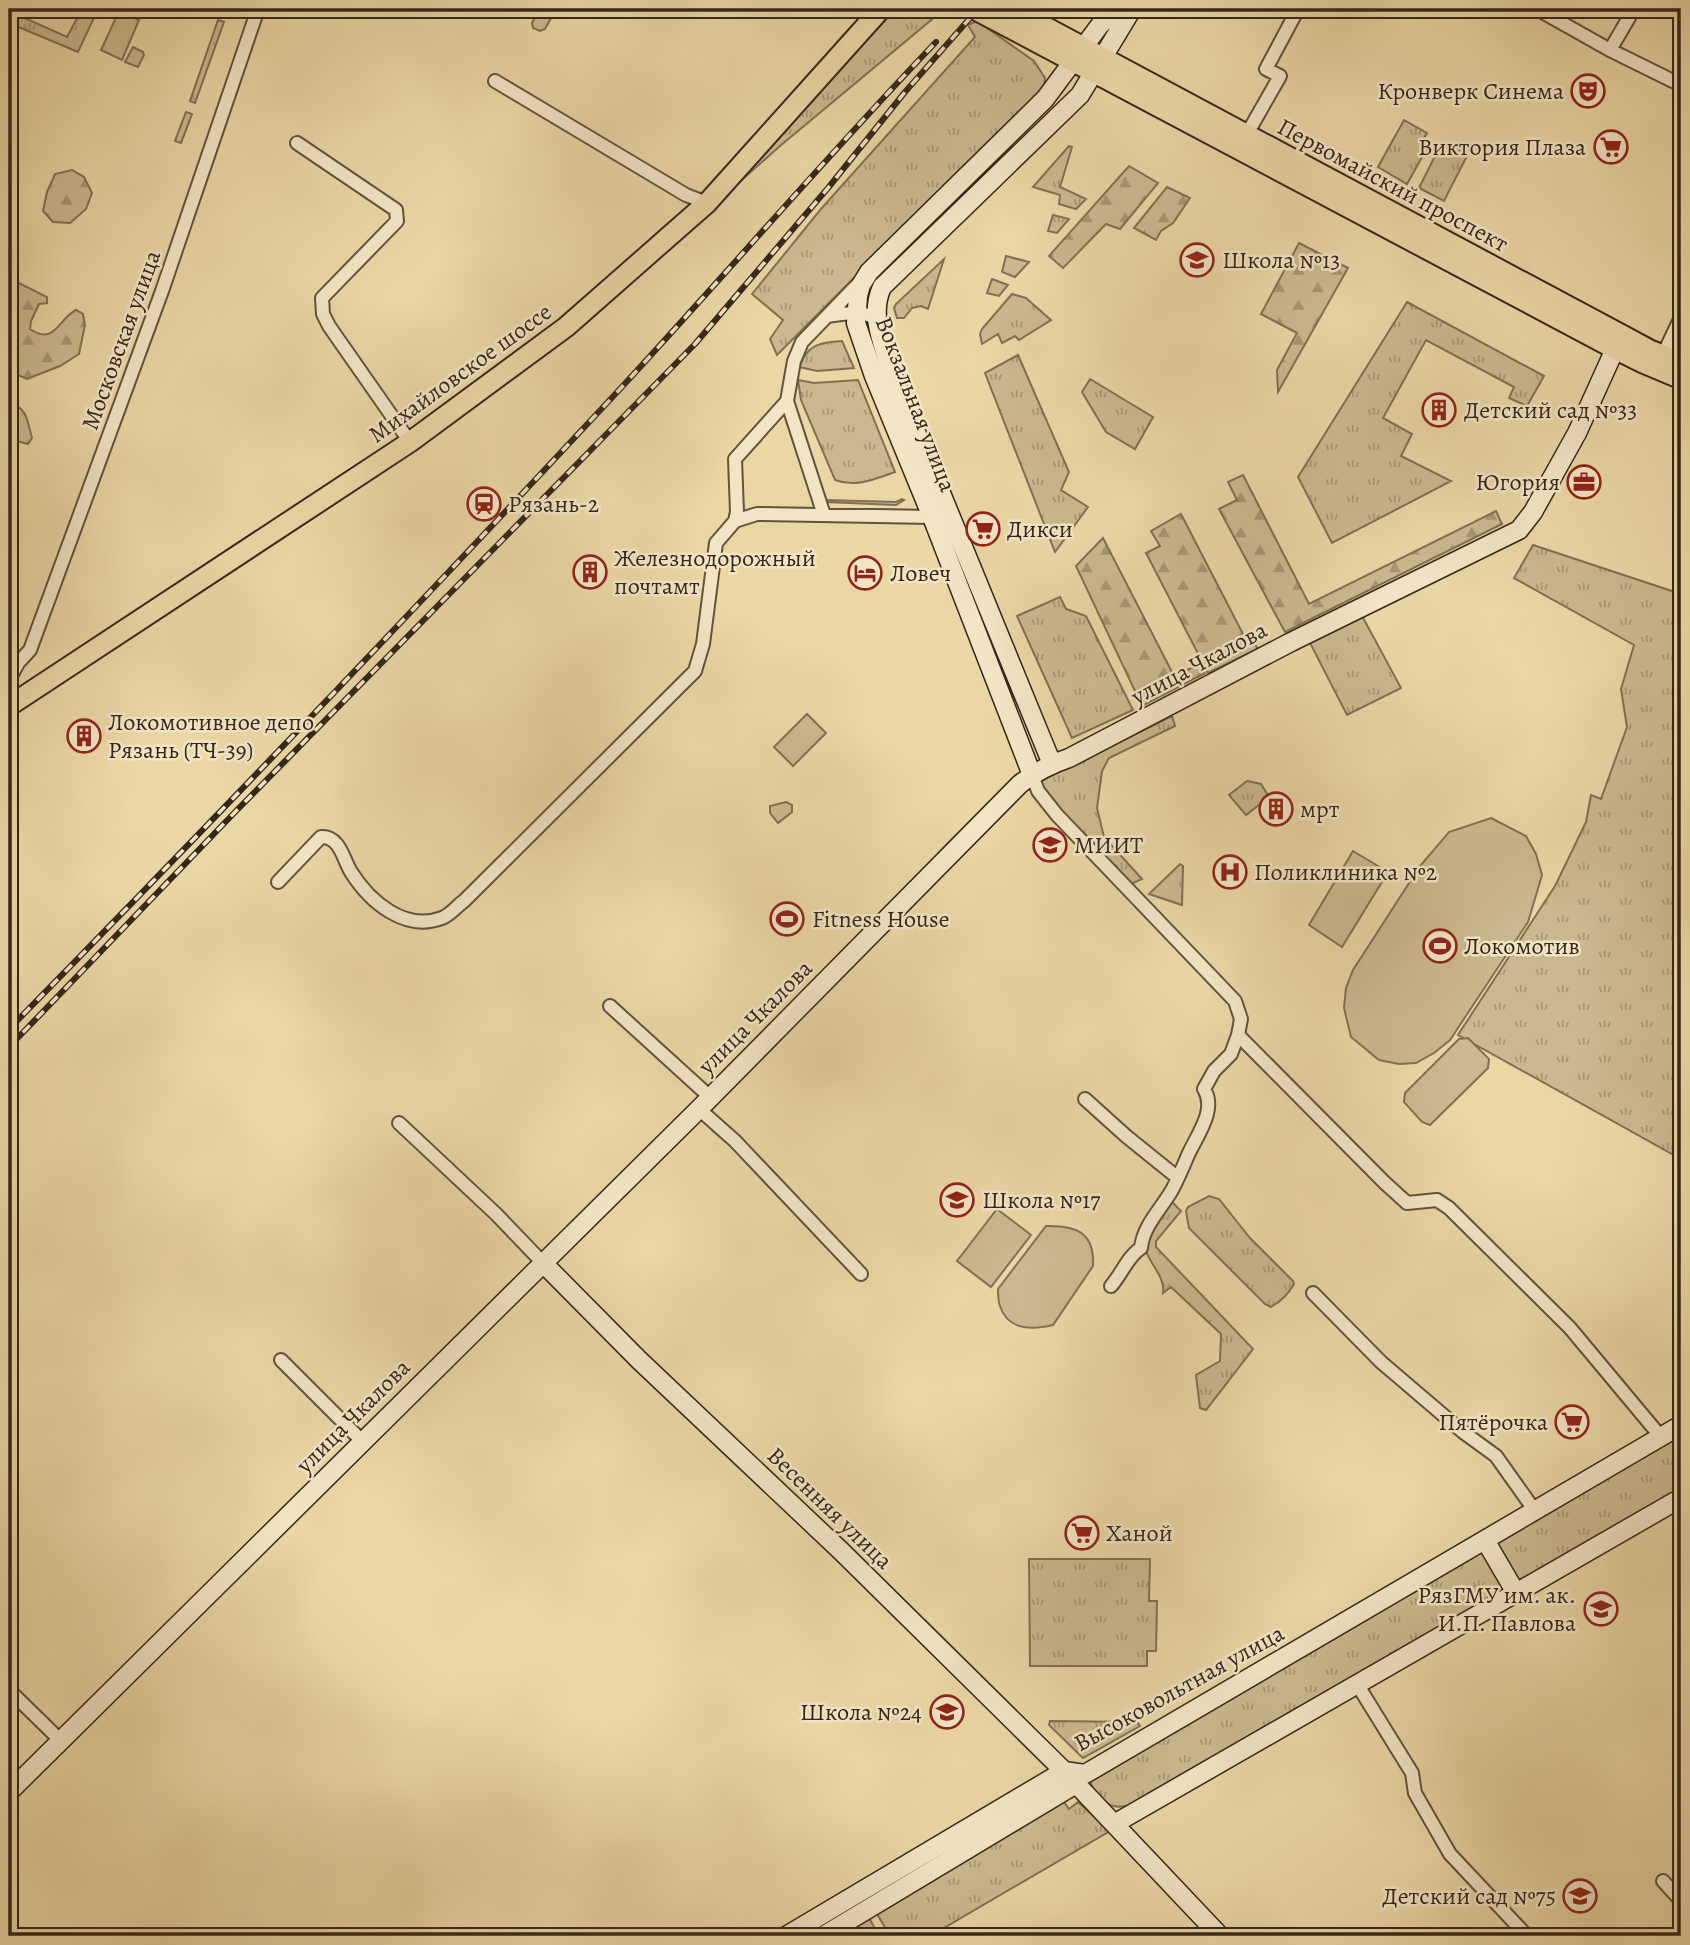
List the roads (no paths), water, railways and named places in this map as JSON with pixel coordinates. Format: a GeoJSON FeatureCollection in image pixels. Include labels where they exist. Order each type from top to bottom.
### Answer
{"type":"FeatureCollection","features":[{"type":"Feature","properties":{"kind":"main road","name":"Михайловское шоссе"},"geometry":{"type":"LineString","coordinates":[[9,706],[410,442],[566,327],[707,203],[881,9]]}},
{"type":"Feature","properties":{"kind":"main road"},"geometry":{"type":"LineString","coordinates":[[974,9],[1098,64]]}},
{"type":"Feature","properties":{"kind":"main road"},"geometry":{"type":"LineString","coordinates":[[1012,9],[1079,54]]}},
{"type":"Feature","properties":{"kind":"main road","name":"Первомайский проспект"},"geometry":{"type":"LineString","coordinates":[[1098,64],[1247,134],[1622,335],[1672,358]]}},
{"type":"Feature","properties":{"kind":"main road","name":"Первомайский проспект"},"geometry":{"type":"LineString","coordinates":[[1098,64],[1615,349],[1681,379]]}},
{"type":"Feature","properties":{"kind":"street","name":"Московская улица"},"geometry":{"type":"LineString","coordinates":[[9,680],[18,663],[30,650],[162,291],[258,9]]}},
{"type":"Feature","properties":{"kind":"street","name":"Вокзальная улица"},"geometry":{"type":"LineString","coordinates":[[1052,764],[941,515],[874,376],[856,323],[856,313],[858,296],[869,272],[1045,99],[1100,25],[1117,9]]}},
{"type":"Feature","properties":{"kind":"street","name":"Вокзальная улица"},"geometry":{"type":"LineString","coordinates":[[1031,775],[891,371],[876,319],[876,306],[883,287],[1080,94],[1132,9]]}},
{"type":"Feature","properties":{"kind":"street"},"geometry":{"type":"LineString","coordinates":[[1247,134],[1280,76],[1266,69],[1298,9]]}},
{"type":"Feature","properties":{"kind":"street"},"geometry":{"type":"LineString","coordinates":[[1537,9],[1610,50],[1681,85]]}},
{"type":"Feature","properties":{"kind":"street"},"geometry":{"type":"LineString","coordinates":[[1610,50],[1634,9]]}},
{"type":"Feature","properties":{"kind":"street"},"geometry":{"type":"LineString","coordinates":[[495,81],[686,195],[707,203]]}},
{"type":"Feature","properties":{"kind":"street"},"geometry":{"type":"LineString","coordinates":[[297,143],[396,210],[397,221],[322,298],[323,314],[329,326],[410,442]]}},
{"type":"Feature","properties":{"kind":"street"},"geometry":{"type":"LineString","coordinates":[[278,882],[321,837],[327,836],[335,842],[359,884],[391,914],[419,922],[443,917],[464,901],[695,671],[705,632],[716,543],[735,521],[737,512],[735,459],[787,401],[798,351],[808,335],[869,272]]}},
{"type":"Feature","properties":{"kind":"street"},"geometry":{"type":"LineString","coordinates":[[827,316],[856,313],[869,314],[876,319]]}},
{"type":"Feature","properties":{"kind":"street"},"geometry":{"type":"LineString","coordinates":[[1672,358],[1681,317]]}},
{"type":"Feature","properties":{"kind":"street","name":"улица Чкалова"},"geometry":{"type":"LineString","coordinates":[[9,1792],[1031,775],[1069,758],[1268,653],[1519,530],[1533,512],[1577,433],[1615,349]]}},
{"type":"Feature","properties":{"kind":"street"},"geometry":{"type":"LineString","coordinates":[[787,401],[824,515]]}},
{"type":"Feature","properties":{"kind":"street"},"geometry":{"type":"LineString","coordinates":[[735,521],[757,514],[941,515]]}},
{"type":"Feature","properties":{"kind":"street"},"geometry":{"type":"LineString","coordinates":[[1031,775],[1038,791],[1057,815],[1235,1001],[1241,1019],[1231,1055],[1214,1071],[1204,1088],[1208,1096],[1205,1119],[1178,1178],[1146,1230],[1141,1248],[1111,1286]]}},
{"type":"Feature","properties":{"kind":"street"},"geometry":{"type":"LineString","coordinates":[[610,1006],[704,1103],[735,1141],[860,1274]]}},
{"type":"Feature","properties":{"kind":"street"},"geometry":{"type":"LineString","coordinates":[[1238,1035],[1407,1203],[1437,1200],[1444,1203],[1570,1328],[1661,1437]]}},
{"type":"Feature","properties":{"kind":"street"},"geometry":{"type":"LineString","coordinates":[[1085,1099],[1178,1178]]}},
{"type":"Feature","properties":{"kind":"street","name":"Весенняя улица"},"geometry":{"type":"LineString","coordinates":[[399,1123],[496,1214],[639,1360],[841,1551],[1070,1777],[1220,1936]]}},
{"type":"Feature","properties":{"kind":"street"},"geometry":{"type":"LineString","coordinates":[[1313,1293],[1381,1362],[1463,1432],[1496,1456],[1535,1511]]}},
{"type":"Feature","properties":{"kind":"street"},"geometry":{"type":"LineString","coordinates":[[281,1360],[362,1441]]}},
{"type":"Feature","properties":{"kind":"street","name":"Высоковольтная улица"},"geometry":{"type":"LineString","coordinates":[[786,1936],[1070,1777],[1085,1774],[1681,1425]]}},
{"type":"Feature","properties":{"kind":"street"},"geometry":{"type":"LineString","coordinates":[[1114,1824],[1681,1498]]}},
{"type":"Feature","properties":{"kind":"street"},"geometry":{"type":"LineString","coordinates":[[1485,1540],[1516,1593]]}},
{"type":"Feature","properties":{"kind":"street"},"geometry":{"type":"LineString","coordinates":[[1357,1684],[1412,1773],[1415,1793],[1450,1854],[1527,1936]]}},
{"type":"Feature","properties":{"kind":"street"},"geometry":{"type":"LineString","coordinates":[[9,1690],[60,1740]]}},
{"type":"Feature","properties":{"kind":"street","name":"Высоковольтная улица"},"geometry":{"type":"LineString","coordinates":[[823,1936],[1070,1777]]}},
{"type":"Feature","properties":{"kind":"street"},"geometry":{"type":"LineString","coordinates":[[1145,1857],[1138,1841],[1137,1829],[1139,1818],[1147,1805]]}},
{"type":"Feature","properties":{"kind":"street"},"geometry":{"type":"LineString","coordinates":[[1663,1881],[1681,1901]]}},
{"type":"Feature","properties":{"kind":"railway"},"geometry":{"type":"LineString","coordinates":[[9,1047],[237,810],[695,344],[828,188],[905,92],[978,9]]}},
{"type":"Feature","properties":{"kind":"railway"},"geometry":{"type":"LineString","coordinates":[[9,1029],[469,551],[936,42]]}},
{"type":"Feature","properties":{"kind":"place","name":"Кронверк Синема"},"geometry":{"type":"Point","coordinates":[1588,91]}},
{"type":"Feature","properties":{"kind":"place","name":"Виктория Плаза"},"geometry":{"type":"Point","coordinates":[1611,147]}},
{"type":"Feature","properties":{"kind":"place","name":"Школа №13"},"geometry":{"type":"Point","coordinates":[1197,260]}},
{"type":"Feature","properties":{"kind":"place","name":"Детский сад №33"},"geometry":{"type":"Point","coordinates":[1439,410]}},
{"type":"Feature","properties":{"kind":"place","name":"Югория"},"geometry":{"type":"Point","coordinates":[1584,482]}},
{"type":"Feature","properties":{"kind":"place","name":"Рязань-2"},"geometry":{"type":"Point","coordinates":[484,504]}},
{"type":"Feature","properties":{"kind":"place","name":"Дикси"},"geometry":{"type":"Point","coordinates":[983,529]}},
{"type":"Feature","properties":{"kind":"place","name":"Железнодорожный почтамт"},"geometry":{"type":"Point","coordinates":[590,572]}},
{"type":"Feature","properties":{"kind":"place","name":"Ловеч"},"geometry":{"type":"Point","coordinates":[865,573]}},
{"type":"Feature","properties":{"kind":"place","name":"Локомотивное депо Рязань (ТЧ-39)"},"geometry":{"type":"Point","coordinates":[84,736]}},
{"type":"Feature","properties":{"kind":"place","name":"мрт"},"geometry":{"type":"Point","coordinates":[1276,809]}},
{"type":"Feature","properties":{"kind":"place","name":"МИИТ"},"geometry":{"type":"Point","coordinates":[1050,845]}},
{"type":"Feature","properties":{"kind":"place","name":"Поликлиника №2"},"geometry":{"type":"Point","coordinates":[1230,872]}},
{"type":"Feature","properties":{"kind":"place","name":"Fitness House"},"geometry":{"type":"Point","coordinates":[787,919]}},
{"type":"Feature","properties":{"kind":"place","name":"Локомотив"},"geometry":{"type":"Point","coordinates":[1440,946]}},
{"type":"Feature","properties":{"kind":"place","name":"Школа №17"},"geometry":{"type":"Point","coordinates":[957,1200]}},
{"type":"Feature","properties":{"kind":"place","name":"Пятёрочка"},"geometry":{"type":"Point","coordinates":[1572,1422]}},
{"type":"Feature","properties":{"kind":"place","name":"Ханой"},"geometry":{"type":"Point","coordinates":[1082,1533]}},
{"type":"Feature","properties":{"kind":"place","name":"РязГМУ им. ак. И.П. Павлова"},"geometry":{"type":"Point","coordinates":[1601,1609]}},
{"type":"Feature","properties":{"kind":"place","name":"Школа №24"},"geometry":{"type":"Point","coordinates":[947,1712]}},
{"type":"Feature","properties":{"kind":"place","name":"Детский сад №75"},"geometry":{"type":"Point","coordinates":[1580,1896]}}]}
